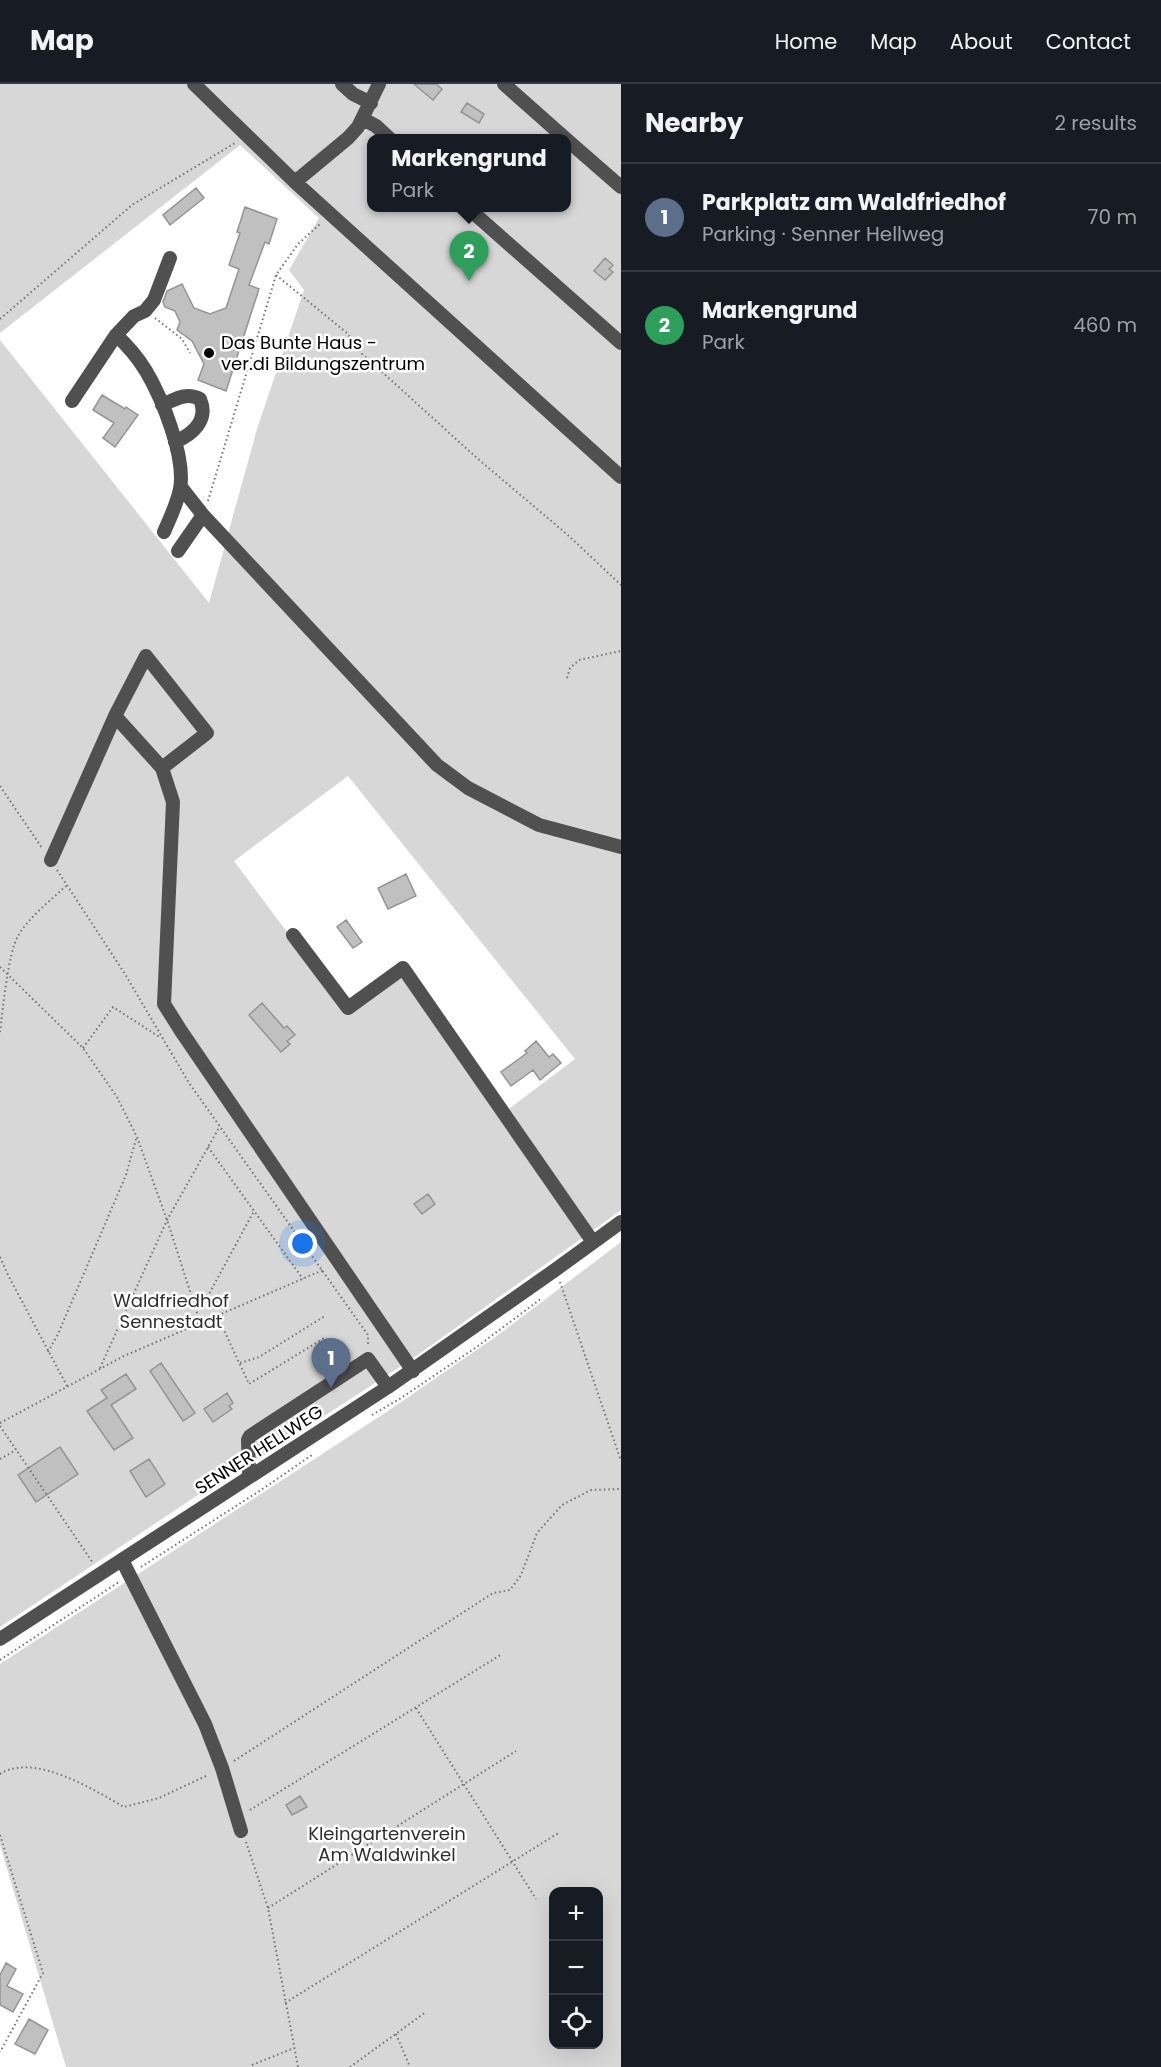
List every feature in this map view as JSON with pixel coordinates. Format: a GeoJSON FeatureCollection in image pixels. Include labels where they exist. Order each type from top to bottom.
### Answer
{"type":"FeatureCollection","features":[{"type":"Feature","properties":{"kind":"street"},"geometry":{"type":"LineString","coordinates":[[194,84],[295,182],[621,477]]}},
{"type":"Feature","properties":{"kind":"street"},"geometry":{"type":"LineString","coordinates":[[342,84],[361,99],[371,103]]}},
{"type":"Feature","properties":{"kind":"street"},"geometry":{"type":"LineString","coordinates":[[295,182],[348,138],[363,119],[379,84]]}},
{"type":"Feature","properties":{"kind":"street"},"geometry":{"type":"LineString","coordinates":[[504,84],[560,134]]}},
{"type":"Feature","properties":{"kind":"street"},"geometry":{"type":"LineString","coordinates":[[363,119],[385,134]]}},
{"type":"Feature","properties":{"kind":"street"},"geometry":{"type":"LineString","coordinates":[[571,143],[621,187]]}},
{"type":"Feature","properties":{"kind":"street"},"geometry":{"type":"LineString","coordinates":[[474,212],[621,343]]}},
{"type":"Feature","properties":{"kind":"street"},"geometry":{"type":"LineString","coordinates":[[72,401],[116,335],[134,316],[145,311],[154,300],[170,258]]}},
{"type":"Feature","properties":{"kind":"street"},"geometry":{"type":"LineString","coordinates":[[116,335],[145,370],[162,405],[179,458],[181,487],[164,532]]}},
{"type":"Feature","properties":{"kind":"street"},"geometry":{"type":"LineString","coordinates":[[162,405],[182,396],[192,395],[200,399],[204,407],[202,418],[196,429],[175,442]]}},
{"type":"Feature","properties":{"kind":"street"},"geometry":{"type":"LineString","coordinates":[[181,487],[203,515],[437,765],[468,788],[539,825],[621,847]]}},
{"type":"Feature","properties":{"kind":"street"},"geometry":{"type":"LineString","coordinates":[[178,551],[203,515]]}},
{"type":"Feature","properties":{"kind":"street"},"geometry":{"type":"LineString","coordinates":[[51,860],[115,716],[146,656],[207,733],[162,768]]}},
{"type":"Feature","properties":{"kind":"street"},"geometry":{"type":"LineString","coordinates":[[115,716],[162,768],[173,802],[164,1004],[413,1371]]}},
{"type":"Feature","properties":{"kind":"street"},"geometry":{"type":"LineString","coordinates":[[293,935],[348,1008],[403,968],[593,1242]]}},
{"type":"Feature","properties":{"kind":"street","name":"SENNER HELLWEG"},"geometry":{"type":"LineString","coordinates":[[0,1639],[388,1388],[621,1222]]}},
{"type":"Feature","properties":{"kind":"street"},"geometry":{"type":"LineString","coordinates":[[249,1476],[248,1440],[250,1436],[368,1359],[388,1388]]}},
{"type":"Feature","properties":{"kind":"street"},"geometry":{"type":"LineString","coordinates":[[122,1560],[205,1724],[222,1768],[241,1831]]}},
{"type":"Feature","properties":{"kind":"path"},"geometry":{"type":"LineString","coordinates":[[0,319],[132,205],[248,136]]}},
{"type":"Feature","properties":{"kind":"path"},"geometry":{"type":"LineString","coordinates":[[203,515],[276,275],[298,244],[330,213]]}},
{"type":"Feature","properties":{"kind":"path"},"geometry":{"type":"LineString","coordinates":[[276,275],[347,333],[360,352],[478,459],[569,536],[621,585]]}},
{"type":"Feature","properties":{"kind":"path"},"geometry":{"type":"LineString","coordinates":[[145,311],[182,339],[190,353]]}},
{"type":"Feature","properties":{"kind":"path"},"geometry":{"type":"LineString","coordinates":[[567,678],[570,668],[579,660],[621,651]]}},
{"type":"Feature","properties":{"kind":"path"},"geometry":{"type":"LineString","coordinates":[[0,786],[68,885],[125,974],[189,1083],[368,1335],[368,1359]]}},
{"type":"Feature","properties":{"kind":"path"},"geometry":{"type":"LineString","coordinates":[[0,1032],[12,952],[17,937],[25,926],[68,885]]}},
{"type":"Feature","properties":{"kind":"path"},"geometry":{"type":"LineString","coordinates":[[0,967],[83,1048],[105,1077],[137,1137],[200,1322]]}},
{"type":"Feature","properties":{"kind":"path"},"geometry":{"type":"LineString","coordinates":[[83,1048],[113,1007],[162,1038]]}},
{"type":"Feature","properties":{"kind":"path"},"geometry":{"type":"LineString","coordinates":[[100,1368],[167,1220],[220,1126]]}},
{"type":"Feature","properties":{"kind":"path"},"geometry":{"type":"LineString","coordinates":[[48,1352],[63,1323],[122,1185],[137,1137]]}},
{"type":"Feature","properties":{"kind":"path"},"geometry":{"type":"LineString","coordinates":[[208,1146],[303,1279]]}},
{"type":"Feature","properties":{"kind":"path"},"geometry":{"type":"LineString","coordinates":[[194,1302],[209,1294],[254,1210]]}},
{"type":"Feature","properties":{"kind":"path"},"geometry":{"type":"LineString","coordinates":[[0,1257],[67,1386]]}},
{"type":"Feature","properties":{"kind":"path"},"geometry":{"type":"LineString","coordinates":[[110,1587],[0,1424],[100,1368],[200,1322],[323,1270]]}},
{"type":"Feature","properties":{"kind":"path"},"geometry":{"type":"LineString","coordinates":[[555,1270],[621,1461]]}},
{"type":"Feature","properties":{"kind":"path"},"geometry":{"type":"LineString","coordinates":[[561,1284],[566,1280]]}},
{"type":"Feature","properties":{"kind":"path"},"geometry":{"type":"LineString","coordinates":[[370,1416],[478,1347],[541,1298]]}},
{"type":"Feature","properties":{"kind":"path"},"geometry":{"type":"LineString","coordinates":[[217,1315],[249,1384],[326,1337]]}},
{"type":"Feature","properties":{"kind":"path"},"geometry":{"type":"LineString","coordinates":[[240,1363],[259,1357],[325,1316]]}},
{"type":"Feature","properties":{"kind":"path"},"geometry":{"type":"LineString","coordinates":[[0,1460],[16,1450]]}},
{"type":"Feature","properties":{"kind":"path"},"geometry":{"type":"LineString","coordinates":[[0,1774],[6,1770],[38,1767],[62,1774],[124,1807],[159,1798],[222,1768],[493,1593],[510,1590],[521,1575],[537,1533],[562,1505],[591,1490],[621,1489]]}},
{"type":"Feature","properties":{"kind":"path"},"geometry":{"type":"LineString","coordinates":[[0,1660],[261,1490]]}},
{"type":"Feature","properties":{"kind":"path"},"geometry":{"type":"LineString","coordinates":[[246,1813],[502,1654]]}},
{"type":"Feature","properties":{"kind":"path"},"geometry":{"type":"LineString","coordinates":[[416,1708],[536,1899]]}},
{"type":"Feature","properties":{"kind":"path"},"geometry":{"type":"LineString","coordinates":[[268,1908],[516,1751]]}},
{"type":"Feature","properties":{"kind":"path"},"geometry":{"type":"LineString","coordinates":[[241,1831],[268,1908],[298,2067]]}},
{"type":"Feature","properties":{"kind":"path"},"geometry":{"type":"LineString","coordinates":[[285,2003],[560,1832]]}},
{"type":"Feature","properties":{"kind":"path"},"geometry":{"type":"LineString","coordinates":[[0,1835],[44,1973],[0,2052]]}},
{"type":"Feature","properties":{"kind":"path"},"geometry":{"type":"LineString","coordinates":[[350,2067],[426,2012]]}},
{"type":"Feature","properties":{"kind":"path"},"geometry":{"type":"LineString","coordinates":[[396,2034],[410,2067]]}},
{"type":"Feature","properties":{"kind":"path"},"geometry":{"type":"LineString","coordinates":[[252,2065],[295,2048]]}},
{"type":"Feature","properties":{"kind":"green space","name":"Waldfriedhof Sennestadt"},"geometry":{"type":"Polygon","coordinates":[[[0,84],[621,84],[621,1210],[591,1232],[506,1111],[575,1059],[348,776],[234,861],[348,1014],[404,974],[585,1236],[412,1359],[258,1459],[216,1483],[0,1627],[0,340],[209,603],[257,429],[304,290],[289,270],[319,218],[240,145],[0,333],[0,84]]]}},
{"type":"Feature","properties":{"kind":"green space","name":"Kleingartenverein Am Waldwinkel"},"geometry":{"type":"Polygon","coordinates":[[[621,1242],[621,2067],[66,2067],[0,1845],[0,1664],[388,1411],[494,1338],[621,1242]]]}},
{"type":"Feature","properties":{"kind":"building"},"geometry":{"type":"Polygon","coordinates":[[[414,84],[436,84],[442,89],[433,100],[414,84]]]}},
{"type":"Feature","properties":{"kind":"building"},"geometry":{"type":"Polygon","coordinates":[[[467,103],[484,114],[479,123],[461,112],[467,103]]]}},
{"type":"Feature","properties":{"kind":"building"},"geometry":{"type":"Polygon","coordinates":[[[196,188],[204,198],[170,225],[163,215],[196,188]]]}},
{"type":"Feature","properties":{"kind":"building"},"geometry":{"type":"Polygon","coordinates":[[[245,207],[277,219],[269,244],[265,242],[249,285],[259,289],[226,391],[198,380],[204,364],[192,341],[177,330],[180,322],[175,311],[165,307],[163,302],[167,291],[182,284],[194,308],[210,314],[226,308],[239,269],[229,265],[240,233],[237,232],[245,207]]]}},
{"type":"Feature","properties":{"kind":"building"},"geometry":{"type":"Polygon","coordinates":[[[605,258],[613,265],[609,269],[613,272],[605,280],[594,271],[605,258]]]}},
{"type":"Feature","properties":{"kind":"building"},"geometry":{"type":"Polygon","coordinates":[[[102,395],[138,415],[115,447],[103,438],[114,423],[93,410],[102,395]]]}},
{"type":"Feature","properties":{"kind":"building"},"geometry":{"type":"Polygon","coordinates":[[[406,874],[416,896],[388,909],[378,888],[406,874]]]}},
{"type":"Feature","properties":{"kind":"building"},"geometry":{"type":"Polygon","coordinates":[[[346,920],[362,942],[353,948],[337,927],[346,920]]]}},
{"type":"Feature","properties":{"kind":"building"},"geometry":{"type":"Polygon","coordinates":[[[262,1003],[284,1028],[287,1026],[295,1035],[287,1041],[290,1044],[281,1052],[249,1015],[262,1003]]]}},
{"type":"Feature","properties":{"kind":"building"},"geometry":{"type":"Polygon","coordinates":[[[536,1041],[549,1057],[553,1054],[561,1063],[540,1080],[533,1070],[511,1086],[501,1072],[527,1053],[525,1051],[536,1041]]]}},
{"type":"Feature","properties":{"kind":"building"},"geometry":{"type":"Polygon","coordinates":[[[428,1194],[435,1204],[422,1214],[414,1204],[428,1194]]]}},
{"type":"Feature","properties":{"kind":"building"},"geometry":{"type":"Polygon","coordinates":[[[161,1363],[195,1413],[183,1421],[150,1371],[161,1363]]]}},
{"type":"Feature","properties":{"kind":"building"},"geometry":{"type":"Polygon","coordinates":[[[126,1374],[136,1389],[111,1405],[133,1438],[114,1450],[87,1411],[107,1398],[101,1390],[126,1374]]]}},
{"type":"Feature","properties":{"kind":"building"},"geometry":{"type":"Polygon","coordinates":[[[227,1393],[233,1403],[229,1406],[232,1409],[213,1422],[204,1409],[227,1393]]]}},
{"type":"Feature","properties":{"kind":"building"},"geometry":{"type":"Polygon","coordinates":[[[60,1447],[78,1474],[36,1502],[18,1475],[60,1447]]]}},
{"type":"Feature","properties":{"kind":"building"},"geometry":{"type":"Polygon","coordinates":[[[149,1459],[165,1484],[146,1497],[130,1471],[149,1459]]]}},
{"type":"Feature","properties":{"kind":"building"},"geometry":{"type":"Polygon","coordinates":[[[300,1796],[307,1807],[292,1815],[286,1805],[300,1796]]]}},
{"type":"Feature","properties":{"kind":"building"},"geometry":{"type":"Polygon","coordinates":[[[6,1963],[16,1969],[7,1986],[23,1994],[13,2012],[0,2005],[0,1975],[6,1963]]]}},
{"type":"Feature","properties":{"kind":"building"},"geometry":{"type":"Polygon","coordinates":[[[29,2019],[48,2030],[35,2054],[15,2044],[29,2019]]]}},
{"type":"Feature","properties":{"kind":"place","name":"Markengrund"},"geometry":{"type":"Point","coordinates":[469,281]}},
{"type":"Feature","properties":{"kind":"place","name":"Das Bunte Haus - ver.di Bildungszentrum"},"geometry":{"type":"Point","coordinates":[209,353]}},
{"type":"Feature","properties":{"kind":"place","name":"Parkplatz am Waldfriedhof"},"geometry":{"type":"Point","coordinates":[331,1388]}}]}
